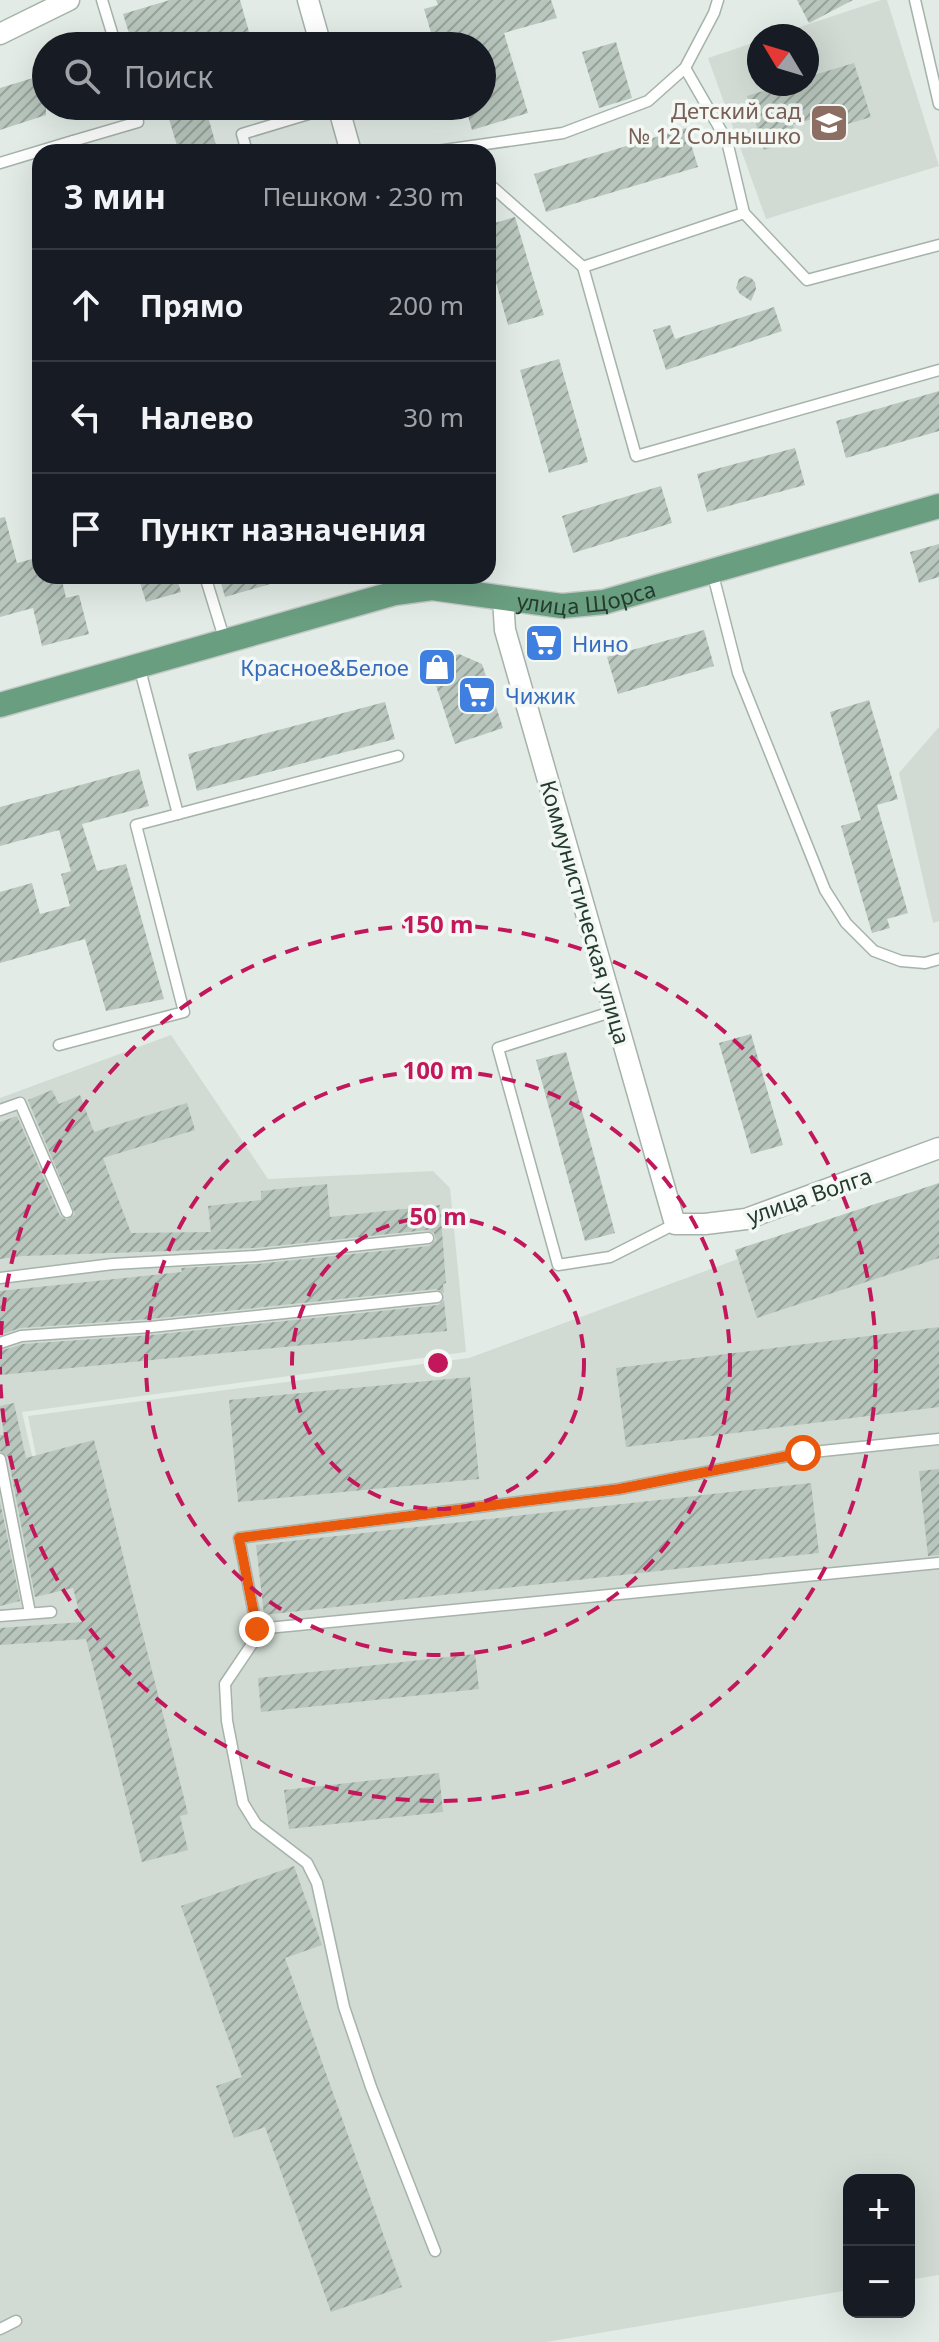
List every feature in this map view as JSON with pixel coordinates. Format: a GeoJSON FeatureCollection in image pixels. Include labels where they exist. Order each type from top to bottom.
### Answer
{"type":"FeatureCollection","features":[{"type":"Feature","properties":{"kind":"main road","name":"улица Щорса"},"geometry":{"type":"LineString","coordinates":[[0,705],[395,593],[475,585],[503,599],[534,604],[604,602],[939,506]]}},
{"type":"Feature","properties":{"kind":"street"},"geometry":{"type":"LineString","coordinates":[[0,34],[69,0]]}},
{"type":"Feature","properties":{"kind":"street"},"geometry":{"type":"LineString","coordinates":[[308,0],[317,32]]}},
{"type":"Feature","properties":{"kind":"street"},"geometry":{"type":"LineString","coordinates":[[341,120],[349,144]]}},
{"type":"Feature","properties":{"kind":"street","name":"Коммунистическая улица"},"geometry":{"type":"LineString","coordinates":[[503,599],[505,630],[675,1224]]}},
{"type":"Feature","properties":{"kind":"street","name":"улица Волга"},"geometry":{"type":"LineString","coordinates":[[675,1224],[746,1219],[939,1148]]}},
{"type":"Feature","properties":{"kind":"lane"},"geometry":{"type":"LineString","coordinates":[[102,0],[112,32]]}},
{"type":"Feature","properties":{"kind":"lane"},"geometry":{"type":"LineString","coordinates":[[493,144],[563,133],[648,101],[685,68],[718,0]]}},
{"type":"Feature","properties":{"kind":"lane"},"geometry":{"type":"LineString","coordinates":[[915,0],[939,104]]}},
{"type":"Feature","properties":{"kind":"lane"},"geometry":{"type":"LineString","coordinates":[[685,68],[727,141],[744,213],[807,280],[939,245]]}},
{"type":"Feature","properties":{"kind":"lane"},"geometry":{"type":"LineString","coordinates":[[80,144],[138,120]]}},
{"type":"Feature","properties":{"kind":"lane"},"geometry":{"type":"LineString","coordinates":[[245,144],[242,134],[290,120]]}},
{"type":"Feature","properties":{"kind":"lane"},"geometry":{"type":"LineString","coordinates":[[0,163],[32,156]]}},
{"type":"Feature","properties":{"kind":"lane"},"geometry":{"type":"LineString","coordinates":[[496,190],[583,267],[636,456],[939,370]]}},
{"type":"Feature","properties":{"kind":"lane"},"geometry":{"type":"LineString","coordinates":[[583,267],[744,213]]}},
{"type":"Feature","properties":{"kind":"lane"},"geometry":{"type":"LineString","coordinates":[[712,571],[738,673],[825,890],[846,923],[874,951],[901,961],[925,963],[939,959]]}},
{"type":"Feature","properties":{"kind":"lane"},"geometry":{"type":"LineString","coordinates":[[207,584],[225,641]]}},
{"type":"Feature","properties":{"kind":"lane"},"geometry":{"type":"LineString","coordinates":[[139,666],[178,814]]}},
{"type":"Feature","properties":{"kind":"lane"},"geometry":{"type":"LineString","coordinates":[[59,1045],[184,1012],[136,825],[398,756]]}},
{"type":"Feature","properties":{"kind":"lane"},"geometry":{"type":"LineString","coordinates":[[614,1011],[498,1048],[558,1265],[610,1257],[675,1224]]}},
{"type":"Feature","properties":{"kind":"lane"},"geometry":{"type":"LineString","coordinates":[[0,1110],[20,1103],[67,1212]]}},
{"type":"Feature","properties":{"kind":"lane"},"geometry":{"type":"LineString","coordinates":[[0,1278],[113,1264],[256,1256],[428,1238]]}},
{"type":"Feature","properties":{"kind":"lane"},"geometry":{"type":"LineString","coordinates":[[0,1343],[21,1336],[166,1326],[437,1297]]}},
{"type":"Feature","properties":{"kind":"lane"},"geometry":{"type":"LineString","coordinates":[[435,2251],[371,2087],[344,2007],[317,1883],[307,1863],[256,1824],[243,1803],[227,1721],[225,1684],[258,1635],[239,1538],[619,1489],[803,1453],[939,1439]]}},
{"type":"Feature","properties":{"kind":"lane"},"geometry":{"type":"LineString","coordinates":[[0,1459],[30,1613]]}},
{"type":"Feature","properties":{"kind":"lane"},"geometry":{"type":"LineString","coordinates":[[257,1629],[939,1563]]}},
{"type":"Feature","properties":{"kind":"lane"},"geometry":{"type":"LineString","coordinates":[[0,1616],[51,1612]]}},
{"type":"Feature","properties":{"kind":"lane"},"geometry":{"type":"LineString","coordinates":[[0,2329],[16,2321]]}},
{"type":"Feature","properties":{"kind":"shaded area","name":"Детский сад № 12 Солнышко"},"geometry":{"type":"Polygon","coordinates":[[[887,0],[939,166],[766,219],[708,58],[747,45],[747,96],[819,96],[819,24],[809,24],[887,0]]]}},
{"type":"Feature","properties":{"kind":"shaded area"},"geometry":{"type":"Polygon","coordinates":[[[939,727],[939,921],[933,923],[899,773],[939,727]]]}},
{"type":"Feature","properties":{"kind":"shaded area"},"geometry":{"type":"Polygon","coordinates":[[[171,1035],[268,1179],[433,1171],[450,1188],[466,1352],[22,1412],[69,1616],[28,1416],[469,1358],[939,1185],[939,2275],[915,2279],[915,2174],[843,2174],[843,2291],[547,2342],[0,2342],[0,1098],[171,1035]]]}},
{"type":"Feature","properties":{"kind":"building"},"geometry":{"type":"Polygon","coordinates":[[[170,0],[240,0],[249,32],[129,32],[123,14],[170,0]]]}},
{"type":"Feature","properties":{"kind":"building"},"geometry":{"type":"Polygon","coordinates":[[[436,0],[551,0],[557,18],[504,33],[528,113],[472,130],[469,120],[496,120],[496,32],[431,32],[424,9],[438,5],[436,0]]]}},
{"type":"Feature","properties":{"kind":"building"},"geometry":{"type":"Polygon","coordinates":[[[797,0],[853,0],[809,23],[797,0]]]}},
{"type":"Feature","properties":{"kind":"building"},"geometry":{"type":"Polygon","coordinates":[[[616,42],[632,98],[599,108],[582,52],[616,42]]]}},
{"type":"Feature","properties":{"kind":"building"},"geometry":{"type":"Polygon","coordinates":[[[854,63],[871,117],[831,129],[826,115],[793,125],[798,140],[764,150],[747,96],[819,96],[819,73],[854,63]]]}},
{"type":"Feature","properties":{"kind":"building"},"geometry":{"type":"Polygon","coordinates":[[[32,78],[32,120],[0,130],[0,88],[32,78]]]}},
{"type":"Feature","properties":{"kind":"building"},"geometry":{"type":"Polygon","coordinates":[[[169,120],[209,120],[216,144],[177,144],[169,120]]]}},
{"type":"Feature","properties":{"kind":"building"},"geometry":{"type":"Polygon","coordinates":[[[686,128],[698,167],[546,212],[534,174],[686,128]]]}},
{"type":"Feature","properties":{"kind":"building"},"geometry":{"type":"Polygon","coordinates":[[[515,217],[544,315],[508,325],[496,282],[496,223],[515,217]]]}},
{"type":"Feature","properties":{"kind":"building"},"geometry":{"type":"Polygon","coordinates":[[[745,276],[755,282],[756,289],[751,301],[736,288],[739,279],[745,276]]]}},
{"type":"Feature","properties":{"kind":"building"},"geometry":{"type":"Polygon","coordinates":[[[774,307],[782,331],[666,370],[653,330],[670,325],[675,339],[774,307]]]}},
{"type":"Feature","properties":{"kind":"building"},"geometry":{"type":"Polygon","coordinates":[[[559,359],[588,462],[549,473],[520,370],[559,359]]]}},
{"type":"Feature","properties":{"kind":"building"},"geometry":{"type":"Polygon","coordinates":[[[939,391],[939,431],[846,458],[836,421],[939,391]]]}},
{"type":"Feature","properties":{"kind":"building"},"geometry":{"type":"Polygon","coordinates":[[[795,448],[805,485],[707,512],[697,474],[795,448]]]}},
{"type":"Feature","properties":{"kind":"building"},"geometry":{"type":"Polygon","coordinates":[[[661,486],[672,523],[573,553],[562,516],[661,486]]]}},
{"type":"Feature","properties":{"kind":"building"},"geometry":{"type":"Polygon","coordinates":[[[5,517],[17,563],[32,559],[32,584],[63,584],[66,598],[79,595],[89,634],[42,646],[33,608],[0,617],[0,518],[5,517]]]}},
{"type":"Feature","properties":{"kind":"building"},"geometry":{"type":"Polygon","coordinates":[[[939,544],[939,577],[919,583],[910,552],[939,544]]]}},
{"type":"Feature","properties":{"kind":"building"},"geometry":{"type":"Polygon","coordinates":[[[140,584],[178,584],[181,592],[146,602],[140,584]]]}},
{"type":"Feature","properties":{"kind":"building"},"geometry":{"type":"Polygon","coordinates":[[[221,584],[270,584],[225,597],[221,584]]]}},
{"type":"Feature","properties":{"kind":"building"},"geometry":{"type":"Polygon","coordinates":[[[704,630],[714,666],[618,694],[607,657],[704,630]]]}},
{"type":"Feature","properties":{"kind":"building"},"geometry":{"type":"Polygon","coordinates":[[[459,654],[482,664],[503,728],[455,744],[429,664],[459,654]]]}},
{"type":"Feature","properties":{"kind":"building"},"geometry":{"type":"Polygon","coordinates":[[[869,700],[898,799],[877,805],[908,913],[887,919],[890,928],[872,933],[841,826],[861,820],[830,712],[869,700]]]}},
{"type":"Feature","properties":{"kind":"building"},"geometry":{"type":"Polygon","coordinates":[[[385,702],[395,739],[197,791],[188,754],[385,702]]]}},
{"type":"Feature","properties":{"kind":"building"},"geometry":{"type":"Polygon","coordinates":[[[139,769],[149,806],[82,824],[97,871],[126,864],[164,999],[106,1011],[85,939],[0,963],[0,892],[32,883],[40,914],[70,906],[61,874],[71,871],[59,830],[0,846],[0,807],[139,769]]]}},
{"type":"Feature","properties":{"kind":"building"},"geometry":{"type":"Polygon","coordinates":[[[751,1034],[783,1145],[751,1154],[719,1043],[751,1034]]]}},
{"type":"Feature","properties":{"kind":"building"},"geometry":{"type":"Polygon","coordinates":[[[566,1052],[615,1233],[585,1241],[536,1060],[566,1052]]]}},
{"type":"Feature","properties":{"kind":"building"},"geometry":{"type":"Polygon","coordinates":[[[52,1090],[59,1104],[80,1095],[94,1132],[187,1103],[195,1130],[103,1158],[131,1233],[211,1232],[208,1206],[261,1200],[261,1191],[327,1184],[330,1217],[440,1205],[446,1283],[443,1284],[444,1293],[436,1289],[150,1319],[20,1328],[0,1335],[0,1291],[182,1272],[181,1268],[257,1264],[429,1246],[436,1240],[434,1233],[427,1230],[255,1248],[0,1259],[0,1122],[17,1116],[60,1216],[67,1220],[75,1214],[28,1100],[52,1090]]]}},
{"type":"Feature","properties":{"kind":"building"},"geometry":{"type":"Polygon","coordinates":[[[939,1183],[939,1258],[757,1318],[735,1250],[939,1183]]]}},
{"type":"Feature","properties":{"kind":"building"},"geometry":{"type":"Polygon","coordinates":[[[444,1300],[447,1331],[0,1375],[0,1351],[23,1344],[152,1335],[438,1305],[444,1300]]]}},
{"type":"Feature","properties":{"kind":"building"},"geometry":{"type":"Polygon","coordinates":[[[939,1327],[939,1407],[626,1447],[616,1368],[939,1327]]]}},
{"type":"Feature","properties":{"kind":"building"},"geometry":{"type":"Polygon","coordinates":[[[470,1377],[479,1479],[238,1502],[229,1400],[470,1377]]]}},
{"type":"Feature","properties":{"kind":"building"},"geometry":{"type":"Polygon","coordinates":[[[14,1403],[26,1458],[94,1440],[188,1814],[180,1816],[188,1850],[142,1862],[86,1639],[0,1645],[0,1628],[82,1622],[73,1588],[35,1597],[8,1457],[0,1451],[0,1435],[4,1435],[0,1406],[14,1403]]]}},
{"type":"Feature","properties":{"kind":"building"},"geometry":{"type":"Polygon","coordinates":[[[939,1469],[939,1555],[928,1556],[919,1471],[939,1469]]]}},
{"type":"Feature","properties":{"kind":"building"},"geometry":{"type":"Polygon","coordinates":[[[811,1483],[819,1553],[264,1615],[256,1545],[811,1483]]]}},
{"type":"Feature","properties":{"kind":"building"},"geometry":{"type":"Polygon","coordinates":[[[0,1501],[20,1601],[0,1606],[0,1501]]]}},
{"type":"Feature","properties":{"kind":"building"},"geometry":{"type":"Polygon","coordinates":[[[475,1654],[479,1689],[261,1712],[258,1678],[475,1654]]]}},
{"type":"Feature","properties":{"kind":"building"},"geometry":{"type":"Polygon","coordinates":[[[439,1773],[443,1812],[289,1829],[284,1790],[439,1773]]]}},
{"type":"Feature","properties":{"kind":"building"},"geometry":{"type":"Polygon","coordinates":[[[294,1866],[322,1945],[285,1958],[402,2287],[331,2312],[265,2127],[234,2138],[216,2086],[242,2077],[181,1906],[294,1866]]]}},
{"type":"Feature","properties":{"kind":"place","name":"Детский сад № 12 Солнышко"},"geometry":{"type":"Point","coordinates":[829,123]}},
{"type":"Feature","properties":{"kind":"place","name":"Нино"},"geometry":{"type":"Point","coordinates":[544,643]}},
{"type":"Feature","properties":{"kind":"place","name":"Красное&Белое"},"geometry":{"type":"Point","coordinates":[437,667]}},
{"type":"Feature","properties":{"kind":"place","name":"Чижик"},"geometry":{"type":"Point","coordinates":[477,695]}},
{"type":"Feature","properties":{"kind":"route"},"geometry":{"type":"LineString","coordinates":[[257,1629],[239,1538],[619,1489],[803,1453]]}}]}
